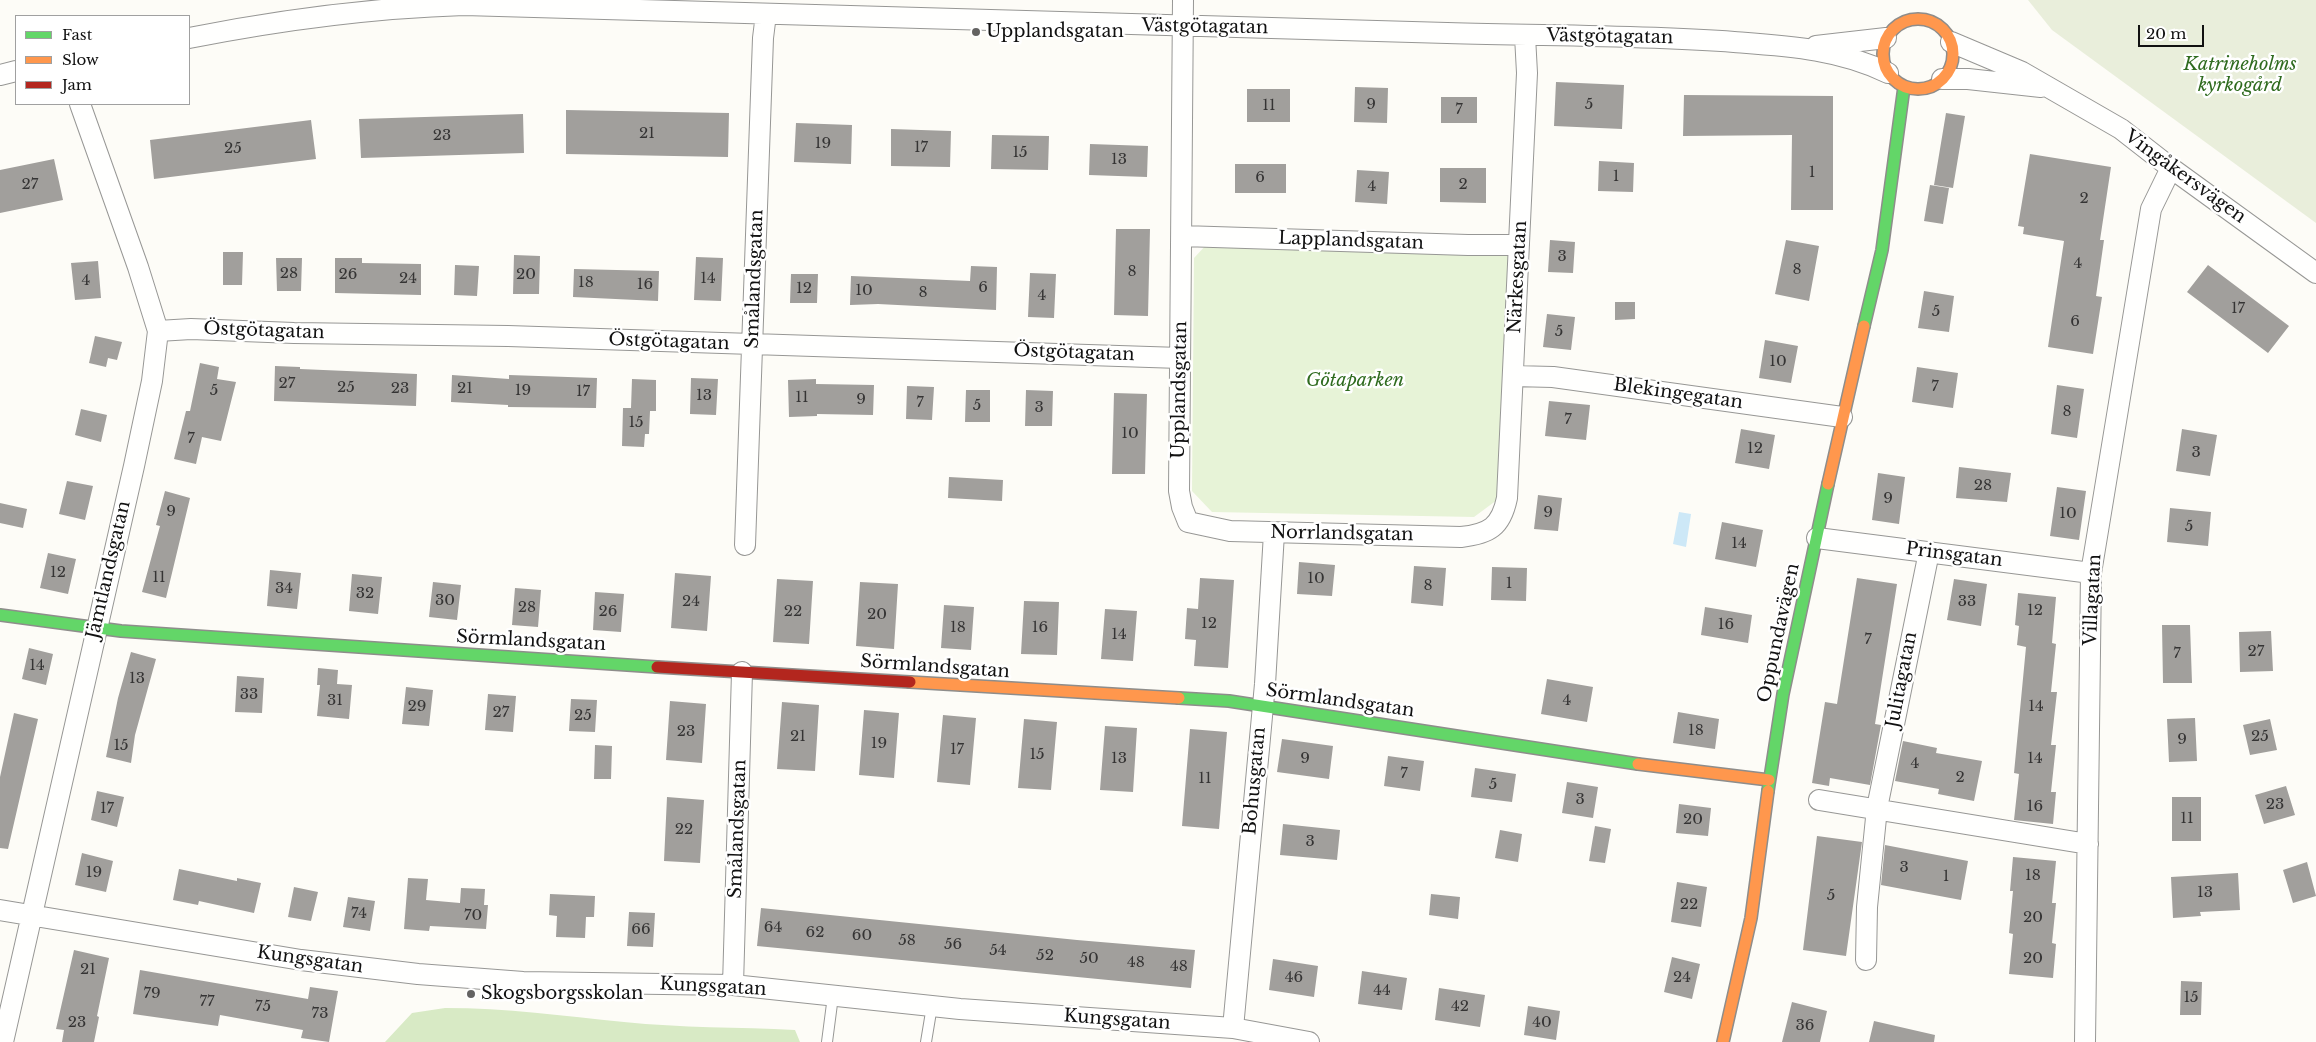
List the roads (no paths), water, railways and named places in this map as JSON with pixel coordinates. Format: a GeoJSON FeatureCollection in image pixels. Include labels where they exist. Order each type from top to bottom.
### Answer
{"type":"FeatureCollection","features":[{"type":"Feature","properties":{"kind":"street","name":"Upplandsgatan"},"geometry":{"type":"LineString","coordinates":[[1183,0],[1179,491],[1183,510]]}},
{"type":"Feature","properties":{"kind":"street","name":"Västgötagatan"},"geometry":{"type":"LineString","coordinates":[[190,38],[309,17],[365,10],[464,5],[1183,27],[1525,36],[1666,37],[1804,48],[1869,64],[1888,73]]}},
{"type":"Feature","properties":{"kind":"street"},"geometry":{"type":"LineString","coordinates":[[1904,21],[1911,5]]}},
{"type":"Feature","properties":{"kind":"street"},"geometry":{"type":"LineString","coordinates":[[1904,87],[1888,73],[1884,65],[1882,51],[1886,38],[1893,28],[1904,21],[1922,18],[1936,23],[1934,8]]}},
{"type":"Feature","properties":{"kind":"street","name":"Smålandsgatan"},"geometry":{"type":"LineString","coordinates":[[746,545],[763,38],[766,14]]}},
{"type":"Feature","properties":{"kind":"street","name":"Vingåkersvägen"},"geometry":{"type":"LineString","coordinates":[[1936,23],[1947,34],[1951,42],[2022,72],[2121,129],[2171,168],[2316,273]]}},
{"type":"Feature","properties":{"kind":"street","name":"Närkesgatan"},"geometry":{"type":"LineString","coordinates":[[1502,517],[1507,498],[1513,376],[1527,73],[1525,36]]}},
{"type":"Feature","properties":{"kind":"street","name":"Västgötagatan"},"geometry":{"type":"LineString","coordinates":[[1804,48],[1886,38]]}},
{"type":"Feature","properties":{"kind":"street"},"geometry":{"type":"LineString","coordinates":[[1924,99],[1927,90],[1937,83],[1949,70],[1953,58],[1951,42]]}},
{"type":"Feature","properties":{"kind":"street"},"geometry":{"type":"LineString","coordinates":[[0,75],[15,71]]}},
{"type":"Feature","properties":{"kind":"street","name":"Vingåkersvägen"},"geometry":{"type":"LineString","coordinates":[[1904,87],[1918,89],[1937,83],[1968,79],[2050,88]]}},
{"type":"Feature","properties":{"kind":"street","name":"Oppundavägen"},"geometry":{"type":"LineString","coordinates":[[1885,233],[1904,87]]}},
{"type":"Feature","properties":{"kind":"street","name":"Jämtlandsgatan"},"geometry":{"type":"LineString","coordinates":[[3,1042],[152,381],[158,331],[138,267],[80,105]]}},
{"type":"Feature","properties":{"kind":"street","name":"Oppundavägen"},"geometry":{"type":"LineString","coordinates":[[1723,1042],[1751,918],[1769,780],[1783,694],[1842,417],[1885,233],[1906,162]]}},
{"type":"Feature","properties":{"kind":"street","name":"Villagatan"},"geometry":{"type":"LineString","coordinates":[[2085,1042],[2091,572],[2151,209],[2171,168]]}},
{"type":"Feature","properties":{"kind":"street","name":"Lapplandsgatan"},"geometry":{"type":"LineString","coordinates":[[1182,236],[1468,245],[1519,244]]}},
{"type":"Feature","properties":{"kind":"street","name":"Östgötagatan"},"geometry":{"type":"LineString","coordinates":[[158,331],[216,329],[294,333],[508,336],[1180,358]]}},
{"type":"Feature","properties":{"kind":"street","name":"Blekingegatan"},"geometry":{"type":"LineString","coordinates":[[1513,376],[1553,377],[1842,417]]}},
{"type":"Feature","properties":{"kind":"street","name":"Norrlandsgatan"},"geometry":{"type":"LineString","coordinates":[[1183,510],[1188,522],[1206,527],[1230,532],[1274,533],[1461,537],[1479,535],[1494,527],[1502,517]]}},
{"type":"Feature","properties":{"kind":"street","name":"Bohusgatan"},"geometry":{"type":"LineString","coordinates":[[1232,1028],[1261,708],[1274,533]]}},
{"type":"Feature","properties":{"kind":"street","name":"Prinsgatan"},"geometry":{"type":"LineString","coordinates":[[1816,538],[2091,572]]}},
{"type":"Feature","properties":{"kind":"street","name":"Julitagatan"},"geometry":{"type":"LineString","coordinates":[[1866,960],[1867,907],[1877,808],[1929,552]]}},
{"type":"Feature","properties":{"kind":"street","name":"Sörmlandsgatan"},"geometry":{"type":"LineString","coordinates":[[0,614],[95,628],[742,672],[1229,701],[1261,708],[1301,711],[1685,771],[1769,780]]}},
{"type":"Feature","properties":{"kind":"street","name":"Smålandsgatan"},"geometry":{"type":"LineString","coordinates":[[733,985],[742,672]]}},
{"type":"Feature","properties":{"kind":"street"},"geometry":{"type":"LineString","coordinates":[[1820,800],[2088,844]]}},
{"type":"Feature","properties":{"kind":"street","name":"Kungsgatan"},"geometry":{"type":"LineString","coordinates":[[0,910],[301,960],[418,974],[523,982],[733,985],[932,1006],[1232,1028],[1309,1042]]}},
{"type":"Feature","properties":{"kind":"lane"},"geometry":{"type":"LineString","coordinates":[[827,1042],[833,996]]}},
{"type":"Feature","properties":{"kind":"lane"},"geometry":{"type":"LineString","coordinates":[[926,1042],[932,1006]]}},
{"type":"Feature","properties":{"kind":"water"},"geometry":{"type":"Polygon","coordinates":[[[1679,512],[1691,514],[1686,547],[1673,544],[1679,512]]]}},
{"type":"Feature","properties":{"kind":"place","name":"Upplandsgatan"},"geometry":{"type":"Point","coordinates":[976,32]}},
{"type":"Feature","properties":{"kind":"place","name":"Skogsborgsskolan"},"geometry":{"type":"Point","coordinates":[471,994]}},
{"type":"Feature","properties":{"kind":"park label","name":"Katrineholms kyrkogård"},"geometry":{"type":"Point","coordinates":[2240,75]}},
{"type":"Feature","properties":{"kind":"park label","name":"Götaparken"},"geometry":{"type":"Point","coordinates":[1355,381]}}]}
